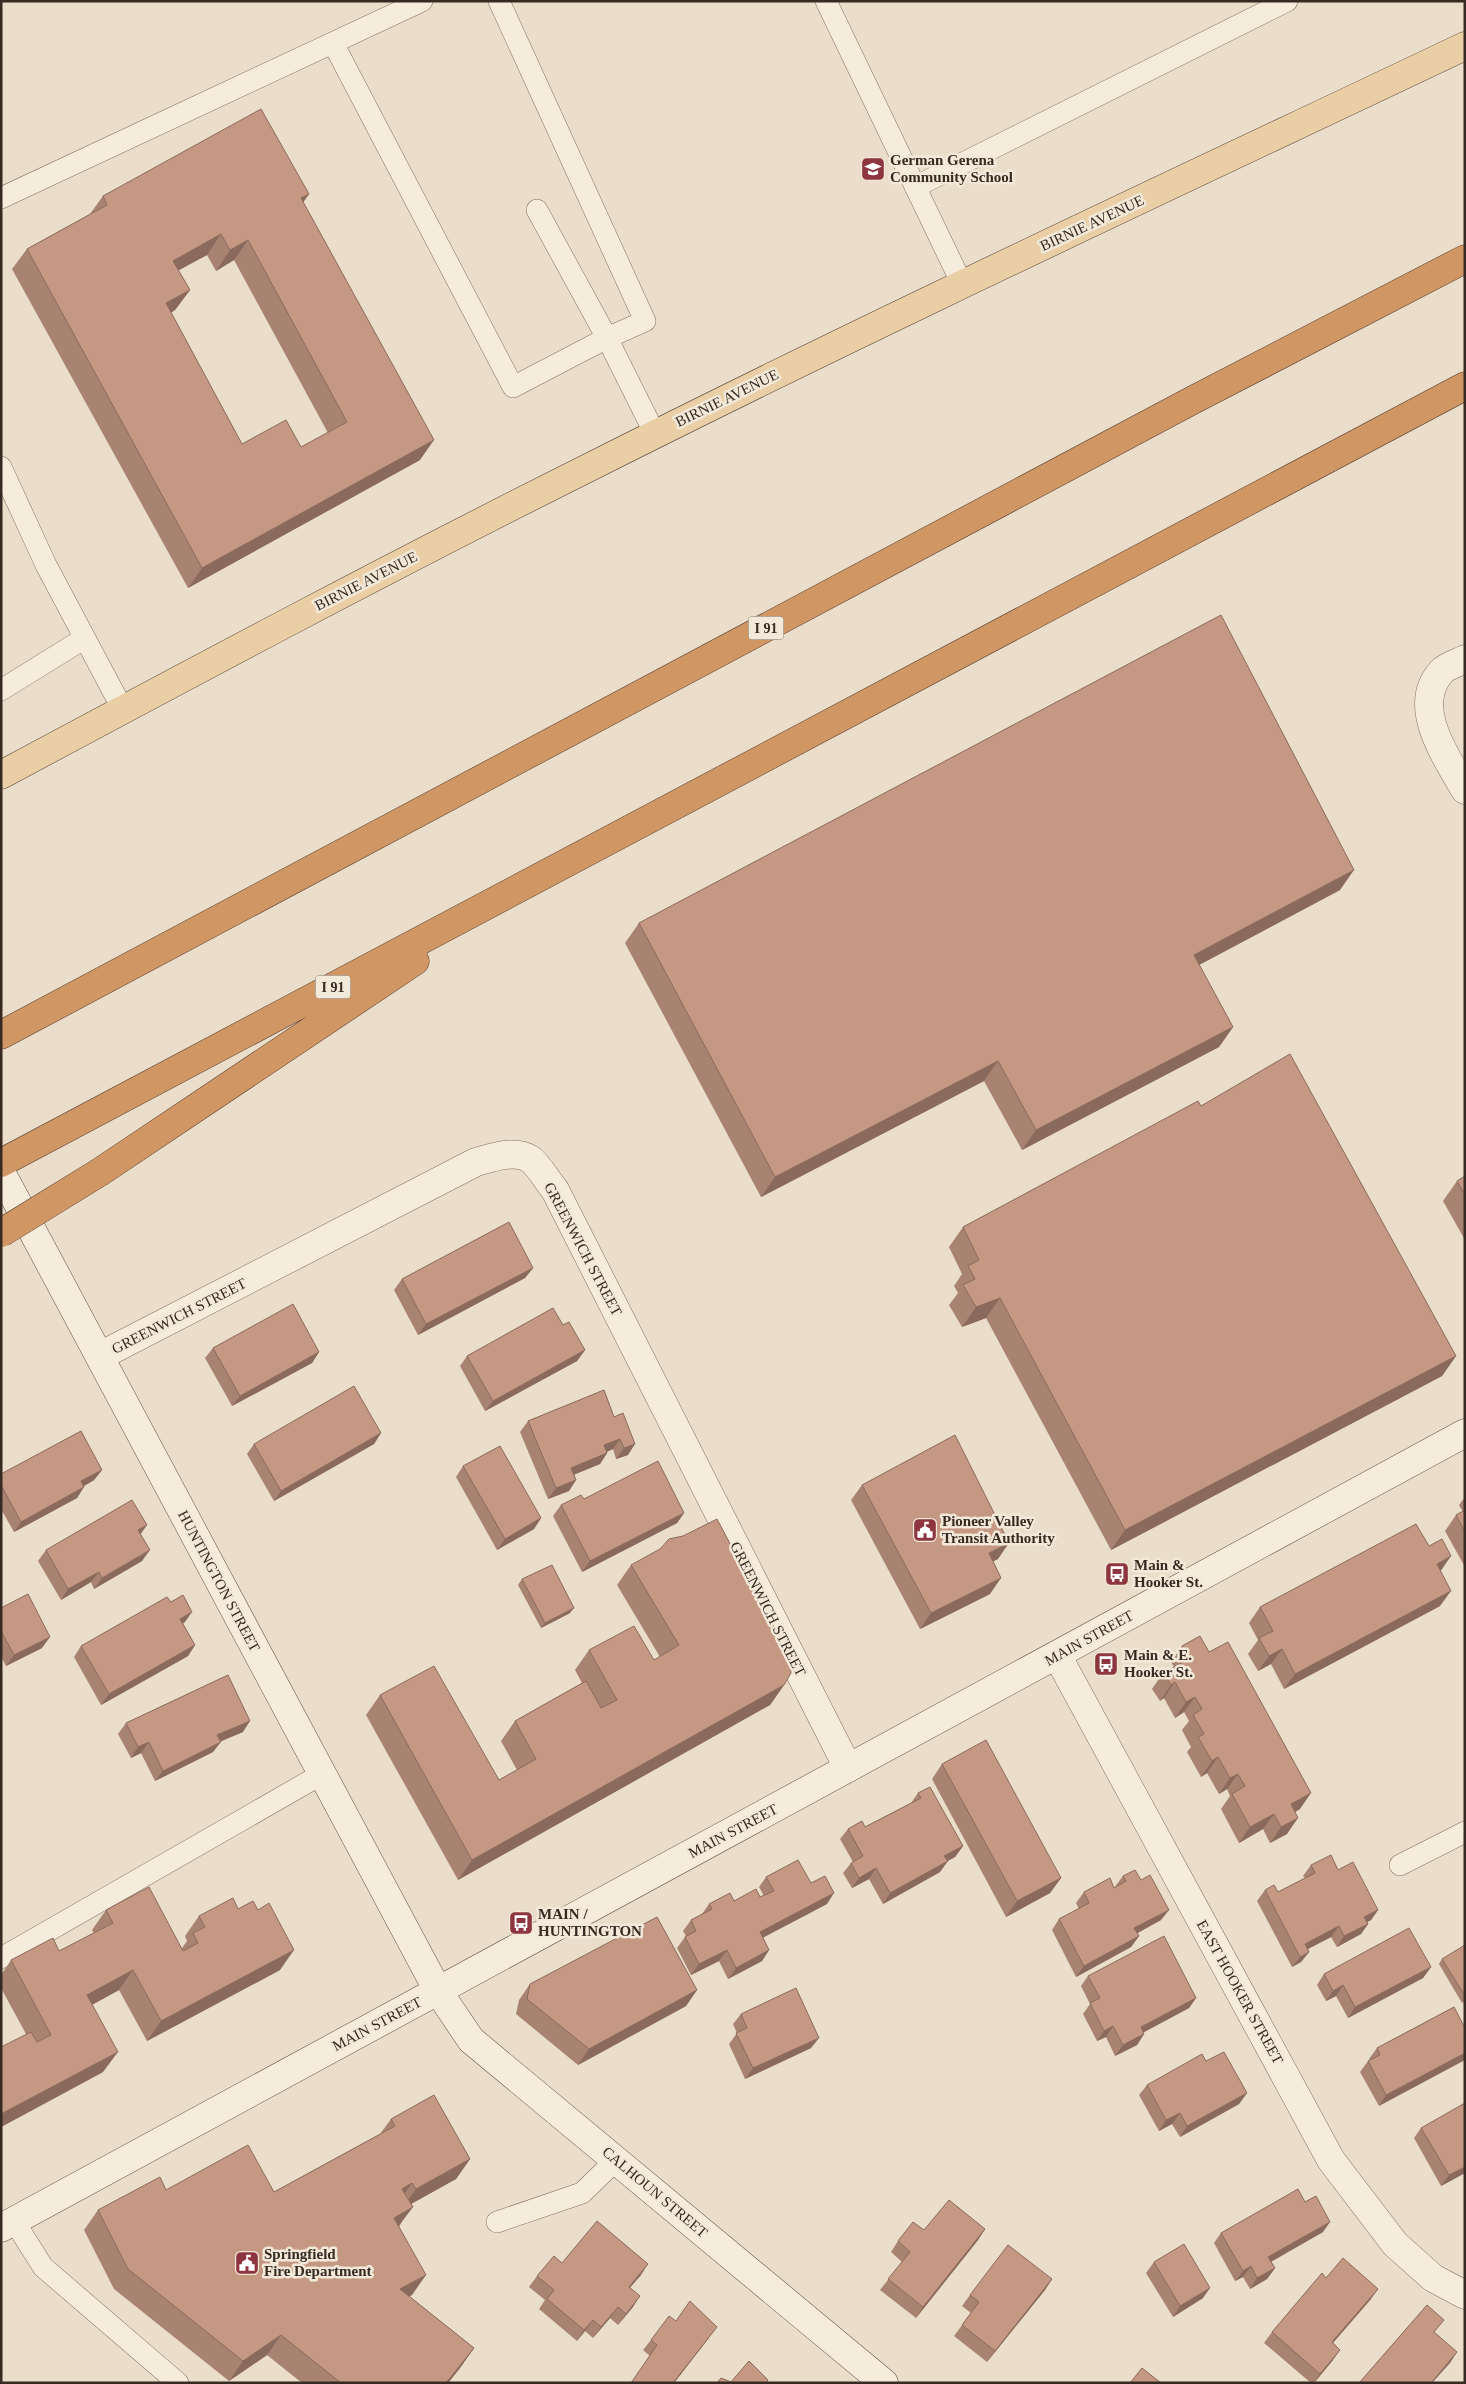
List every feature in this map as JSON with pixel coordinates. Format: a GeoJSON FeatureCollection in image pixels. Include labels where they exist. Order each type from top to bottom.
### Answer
{"type":"FeatureCollection","features":[{"type":"Feature","properties":{"kind":"highway","name":"I 91"},"geometry":{"type":"LineString","coordinates":[[1,1034],[1184,405],[1465,259]]}},
{"type":"Feature","properties":{"kind":"highway","name":"I 91"},"geometry":{"type":"LineString","coordinates":[[1,1163],[1465,386]]}},
{"type":"Feature","properties":{"kind":"highway"},"geometry":{"type":"LineString","coordinates":[[1,1233],[100,1172],[544,875]]}},
{"type":"Feature","properties":{"kind":"main road","name":"BIRNIE AVENUE"},"geometry":{"type":"LineString","coordinates":[[1,775],[285,623],[655,434],[962,284],[1465,46]]}},
{"type":"Feature","properties":{"kind":"street"},"geometry":{"type":"LineString","coordinates":[[1465,659],[1442,672],[1428,695],[1431,717],[1440,746],[1465,790]]}},
{"type":"Feature","properties":{"kind":"street","name":"GREENWICH STREET"},"geometry":{"type":"LineString","coordinates":[[100,1356],[476,1162],[500,1155],[517,1155],[530,1159],[555,1190],[848,1768]]}},
{"type":"Feature","properties":{"kind":"street","name":"HUNTINGTON STREET"},"geometry":{"type":"LineString","coordinates":[[1,1172],[438,1991]]}},
{"type":"Feature","properties":{"kind":"street","name":"MAIN STREET"},"geometry":{"type":"LineString","coordinates":[[8,2224],[1465,1433]]}},
{"type":"Feature","properties":{"kind":"street","name":"EAST HOOKER STREET"},"geometry":{"type":"LineString","coordinates":[[1057,1655],[1331,2160],[1395,2244],[1433,2278],[1465,2295]]}},
{"type":"Feature","properties":{"kind":"street","name":"CALHOUN STREET"},"geometry":{"type":"LineString","coordinates":[[438,1991],[471,2040],[884,2383]]}},
{"type":"Feature","properties":{"kind":"lane"},"geometry":{"type":"LineString","coordinates":[[1,198],[422,1]]}},
{"type":"Feature","properties":{"kind":"lane"},"geometry":{"type":"LineString","coordinates":[[333,43],[513,387],[607,338],[645,322],[499,1]]}},
{"type":"Feature","properties":{"kind":"lane"},"geometry":{"type":"LineString","coordinates":[[826,1],[962,284]]}},
{"type":"Feature","properties":{"kind":"lane"},"geometry":{"type":"LineString","coordinates":[[915,187],[1287,1]]}},
{"type":"Feature","properties":{"kind":"lane"},"geometry":{"type":"LineString","coordinates":[[538,210],[607,338],[655,434]]}},
{"type":"Feature","properties":{"kind":"lane"},"geometry":{"type":"LineString","coordinates":[[1,468],[46,566],[123,710]]}},
{"type":"Feature","properties":{"kind":"lane"},"geometry":{"type":"LineString","coordinates":[[1,690],[85,638]]}},
{"type":"Feature","properties":{"kind":"lane"},"geometry":{"type":"LineString","coordinates":[[1,1958],[322,1774]]}},
{"type":"Feature","properties":{"kind":"lane"},"geometry":{"type":"LineString","coordinates":[[1400,1865],[1465,1832]]}},
{"type":"Feature","properties":{"kind":"lane"},"geometry":{"type":"LineString","coordinates":[[497,2222],[582,2192],[616,2160]]}},
{"type":"Feature","properties":{"kind":"lane"},"geometry":{"type":"LineString","coordinates":[[8,2224],[44,2267],[178,2383]]}},
{"type":"Feature","properties":{"kind":"building"},"geometry":{"type":"Polygon","coordinates":[[[261,109],[309,194],[301,198],[434,440],[202,568],[27,249],[107,205],[103,196],[261,109]],[[221,234],[173,261],[190,290],[166,303],[242,444],[286,420],[301,447],[347,422],[248,240],[230,250],[221,234]]]}},
{"type":"Feature","properties":{"kind":"building"},"geometry":{"type":"Polygon","coordinates":[[[1221,615],[1354,870],[1194,955],[1233,1027],[1036,1130],[998,1061],[775,1177],[639,923],[1221,615]]]}},
{"type":"Feature","properties":{"kind":"building"},"geometry":{"type":"Polygon","coordinates":[[[1290,1054],[1456,1356],[1125,1530],[1000,1298],[976,1307],[963,1285],[975,1279],[968,1266],[979,1260],[963,1227],[1198,1101],[1201,1106],[1290,1054]]]}},
{"type":"Feature","properties":{"kind":"building"},"geometry":{"type":"Polygon","coordinates":[[[1465,1176],[1465,1195],[1457,1181],[1465,1176]]]}},
{"type":"Feature","properties":{"kind":"building"},"geometry":{"type":"Polygon","coordinates":[[[509,1222],[533,1268],[426,1324],[402,1279],[509,1222]]]}},
{"type":"Feature","properties":{"kind":"building"},"geometry":{"type":"Polygon","coordinates":[[[293,1304],[319,1352],[240,1396],[213,1348],[293,1304]]]}},
{"type":"Feature","properties":{"kind":"building"},"geometry":{"type":"Polygon","coordinates":[[[553,1308],[563,1325],[569,1322],[585,1350],[493,1401],[467,1356],[553,1308]]]}},
{"type":"Feature","properties":{"kind":"building"},"geometry":{"type":"Polygon","coordinates":[[[354,1386],[381,1433],[281,1491],[254,1444],[354,1386]]]}},
{"type":"Feature","properties":{"kind":"building"},"geometry":{"type":"Polygon","coordinates":[[[604,1390],[614,1417],[623,1413],[635,1444],[624,1448],[620,1439],[604,1445],[607,1453],[571,1468],[576,1480],[556,1488],[528,1421],[604,1390]]]}},
{"type":"Feature","properties":{"kind":"building"},"geometry":{"type":"Polygon","coordinates":[[[81,1431],[102,1470],[81,1481],[84,1487],[21,1522],[1,1485],[1,1474],[81,1431]]]}},
{"type":"Feature","properties":{"kind":"building","name":"Pioneer Valley Transit Authority"},"geometry":{"type":"Polygon","coordinates":[[[955,1435],[1009,1543],[989,1553],[1001,1578],[931,1613],[862,1485],[955,1435]]]}},
{"type":"Feature","properties":{"kind":"building"},"geometry":{"type":"Polygon","coordinates":[[[500,1446],[541,1518],[505,1539],[463,1466],[500,1446]]]}},
{"type":"Feature","properties":{"kind":"building"},"geometry":{"type":"Polygon","coordinates":[[[658,1461],[684,1513],[590,1561],[561,1505],[581,1495],[584,1499],[658,1461]]]}},
{"type":"Feature","properties":{"kind":"building"},"geometry":{"type":"Polygon","coordinates":[[[132,1500],[147,1525],[138,1530],[150,1550],[102,1578],[99,1572],[68,1589],[46,1550],[132,1500]]]}},
{"type":"Feature","properties":{"kind":"building"},"geometry":{"type":"Polygon","coordinates":[[[1465,1510],[1465,1532],[1456,1515],[1465,1510]]]}},
{"type":"Feature","properties":{"kind":"building"},"geometry":{"type":"Polygon","coordinates":[[[717,1519],[791,1659],[791,1673],[784,1685],[472,1860],[380,1695],[434,1666],[499,1780],[536,1759],[515,1721],[586,1681],[601,1708],[617,1700],[589,1650],[634,1626],[654,1660],[679,1645],[631,1565],[660,1549],[669,1539],[683,1536],[717,1519]]]}},
{"type":"Feature","properties":{"kind":"building"},"geometry":{"type":"Polygon","coordinates":[[[1416,1524],[1429,1546],[1442,1539],[1451,1556],[1437,1564],[1451,1591],[1295,1674],[1282,1649],[1269,1656],[1259,1638],[1273,1631],[1260,1607],[1416,1524]]]}},
{"type":"Feature","properties":{"kind":"building"},"geometry":{"type":"Polygon","coordinates":[[[552,1565],[574,1608],[545,1623],[522,1579],[552,1565]]]}},
{"type":"Feature","properties":{"kind":"building"},"geometry":{"type":"Polygon","coordinates":[[[28,1594],[50,1637],[14,1655],[1,1631],[1,1608],[28,1594]]]}},
{"type":"Feature","properties":{"kind":"building"},"geometry":{"type":"Polygon","coordinates":[[[183,1595],[192,1612],[180,1619],[195,1645],[109,1694],[81,1646],[167,1597],[171,1602],[183,1595]]]}},
{"type":"Feature","properties":{"kind":"building"},"geometry":{"type":"Polygon","coordinates":[[[1200,1636],[1209,1652],[1228,1642],[1311,1793],[1291,1804],[1298,1818],[1281,1827],[1274,1814],[1250,1827],[1232,1794],[1245,1786],[1238,1774],[1230,1778],[1218,1757],[1212,1761],[1198,1737],[1204,1734],[1193,1715],[1202,1709],[1195,1697],[1186,1702],[1175,1682],[1171,1685],[1163,1673],[1189,1659],[1182,1646],[1200,1636]]]}},
{"type":"Feature","properties":{"kind":"building"},"geometry":{"type":"Polygon","coordinates":[[[228,1675],[250,1721],[217,1735],[221,1742],[163,1771],[149,1742],[138,1747],[126,1723],[228,1675]]]}},
{"type":"Feature","properties":{"kind":"building"},"geometry":{"type":"Polygon","coordinates":[[[986,1740],[1061,1878],[1017,1901],[942,1764],[986,1740]]]}},
{"type":"Feature","properties":{"kind":"building"},"geometry":{"type":"Polygon","coordinates":[[[930,1787],[963,1846],[944,1856],[948,1861],[890,1893],[876,1868],[859,1878],[851,1863],[863,1856],[848,1829],[862,1821],[865,1827],[921,1798],[918,1793],[930,1787]]]}},
{"type":"Feature","properties":{"kind":"building"},"geometry":{"type":"Polygon","coordinates":[[[1331,1855],[1338,1870],[1353,1862],[1378,1910],[1364,1917],[1368,1924],[1344,1936],[1339,1926],[1305,1944],[1309,1952],[1300,1957],[1265,1890],[1274,1885],[1278,1892],[1315,1873],[1311,1865],[1331,1855]]]}},
{"type":"Feature","properties":{"kind":"building"},"geometry":{"type":"Polygon","coordinates":[[[798,1860],[811,1883],[825,1876],[834,1893],[760,1932],[769,1950],[736,1968],[727,1950],[699,1964],[685,1937],[696,1931],[691,1920],[712,1909],[709,1904],[730,1893],[734,1901],[756,1889],[760,1897],[774,1891],[766,1877],[798,1860]]]}},
{"type":"Feature","properties":{"kind":"building"},"geometry":{"type":"Polygon","coordinates":[[[1135,1870],[1141,1880],[1150,1875],[1169,1910],[1134,1928],[1139,1936],[1084,1966],[1059,1919],[1089,1903],[1084,1892],[1110,1878],[1114,1888],[1126,1881],[1123,1876],[1135,1870]]]}},
{"type":"Feature","properties":{"kind":"building"},"geometry":{"type":"Polygon","coordinates":[[[149,1887],[183,1951],[198,1943],[193,1933],[205,1927],[199,1916],[233,1898],[238,1909],[253,1901],[258,1910],[269,1903],[294,1950],[161,2021],[133,1970],[87,1995],[118,2052],[1,2114],[1,2047],[31,2032],[37,2042],[51,2035],[11,1960],[53,1938],[59,1951],[113,1923],[106,1910],[149,1887]]]}},
{"type":"Feature","properties":{"kind":"building"},"geometry":{"type":"Polygon","coordinates":[[[657,1917],[697,1990],[589,2049],[527,1999],[530,1984],[657,1917]]]}},
{"type":"Feature","properties":{"kind":"building"},"geometry":{"type":"Polygon","coordinates":[[[1409,1928],[1431,1967],[1355,2007],[1343,1985],[1333,1991],[1324,1974],[1409,1928]]]}},
{"type":"Feature","properties":{"kind":"building"},"geometry":{"type":"Polygon","coordinates":[[[1164,1936],[1196,1998],[1141,2027],[1144,2034],[1123,2045],[1113,2026],[1104,2031],[1090,2003],[1100,1998],[1088,1976],[1164,1936]]]}},
{"type":"Feature","properties":{"kind":"building"},"geometry":{"type":"Polygon","coordinates":[[[1465,1945],[1465,1996],[1442,1959],[1465,1945]]]}},
{"type":"Feature","properties":{"kind":"building"},"geometry":{"type":"Polygon","coordinates":[[[796,1988],[819,2038],[753,2068],[736,2033],[747,2028],[741,2014],[796,1988]]]}},
{"type":"Feature","properties":{"kind":"building"},"geometry":{"type":"Polygon","coordinates":[[[1454,2007],[1465,2028],[1465,2053],[1386,2095],[1368,2061],[1380,2055],[1377,2048],[1454,2007]]]}},
{"type":"Feature","properties":{"kind":"building"},"geometry":{"type":"Polygon","coordinates":[[[1224,2052],[1247,2093],[1187,2126],[1180,2113],[1166,2120],[1147,2085],[1202,2054],[1206,2061],[1224,2052]]]}},
{"type":"Feature","properties":{"kind":"building","name":"Springfield Fire Department"},"geometry":{"type":"Polygon","coordinates":[[[434,2095],[470,2159],[416,2189],[412,2183],[402,2189],[413,2207],[394,2218],[426,2275],[400,2289],[474,2348],[446,2383],[341,2383],[281,2335],[243,2361],[128,2269],[98,2210],[160,2177],[166,2190],[248,2145],[274,2192],[395,2126],[391,2119],[434,2095]]]}},
{"type":"Feature","properties":{"kind":"building"},"geometry":{"type":"Polygon","coordinates":[[[1465,2103],[1465,2167],[1449,2175],[1421,2128],[1465,2103]]]}},
{"type":"Feature","properties":{"kind":"building"},"geometry":{"type":"Polygon","coordinates":[[[1298,2189],[1305,2202],[1316,2196],[1330,2222],[1268,2257],[1275,2268],[1257,2278],[1251,2266],[1243,2271],[1221,2233],[1298,2189]]]}},
{"type":"Feature","properties":{"kind":"building"},"geometry":{"type":"Polygon","coordinates":[[[949,2200],[985,2229],[923,2307],[888,2279],[910,2252],[898,2241],[913,2222],[924,2230],[949,2200]]]}},
{"type":"Feature","properties":{"kind":"building"},"geometry":{"type":"Polygon","coordinates":[[[597,2221],[648,2264],[629,2287],[640,2296],[626,2314],[618,2307],[601,2327],[593,2320],[584,2330],[547,2299],[554,2290],[537,2276],[554,2256],[562,2263],[597,2221]]]}},
{"type":"Feature","properties":{"kind":"building"},"geometry":{"type":"Polygon","coordinates":[[[1184,2244],[1210,2288],[1180,2306],[1154,2262],[1184,2244]]]}},
{"type":"Feature","properties":{"kind":"building"},"geometry":{"type":"Polygon","coordinates":[[[1008,2245],[1052,2279],[995,2351],[962,2325],[979,2302],[970,2295],[1008,2245]]]}},
{"type":"Feature","properties":{"kind":"building"},"geometry":{"type":"Polygon","coordinates":[[[1343,2258],[1378,2289],[1332,2342],[1340,2350],[1320,2374],[1272,2332],[1322,2273],[1326,2278],[1343,2258]]]}},
{"type":"Feature","properties":{"kind":"building"},"geometry":{"type":"Polygon","coordinates":[[[690,2301],[717,2327],[673,2383],[631,2383],[657,2345],[651,2340],[669,2316],[676,2321],[690,2301]]]}},
{"type":"Feature","properties":{"kind":"building"},"geometry":{"type":"Polygon","coordinates":[[[1427,2305],[1444,2320],[1434,2332],[1457,2352],[1431,2383],[1359,2383],[1427,2305]]]}},
{"type":"Feature","properties":{"kind":"building"},"geometry":{"type":"Polygon","coordinates":[[[749,2361],[768,2380],[766,2383],[717,2383],[721,2378],[731,2382],[749,2361]]]}},
{"type":"Feature","properties":{"kind":"building"},"geometry":{"type":"Polygon","coordinates":[[[1142,2368],[1161,2383],[1130,2383],[1142,2368]]]}},
{"type":"Feature","properties":{"kind":"place","name":"German Gerena Community School"},"geometry":{"type":"Point","coordinates":[873,169]}},
{"type":"Feature","properties":{"kind":"place","name":"Pioneer Valley Transit Authority"},"geometry":{"type":"Point","coordinates":[925,1530]}},
{"type":"Feature","properties":{"kind":"place","name":"Main & Hooker St."},"geometry":{"type":"Point","coordinates":[1117,1574]}},
{"type":"Feature","properties":{"kind":"place","name":"Main & E. Hooker St."},"geometry":{"type":"Point","coordinates":[1106,1664]}},
{"type":"Feature","properties":{"kind":"place","name":"MAIN / HUNTINGTON"},"geometry":{"type":"Point","coordinates":[521,1923]}},
{"type":"Feature","properties":{"kind":"place","name":"Springfield Fire Department"},"geometry":{"type":"Point","coordinates":[247,2263]}}]}
